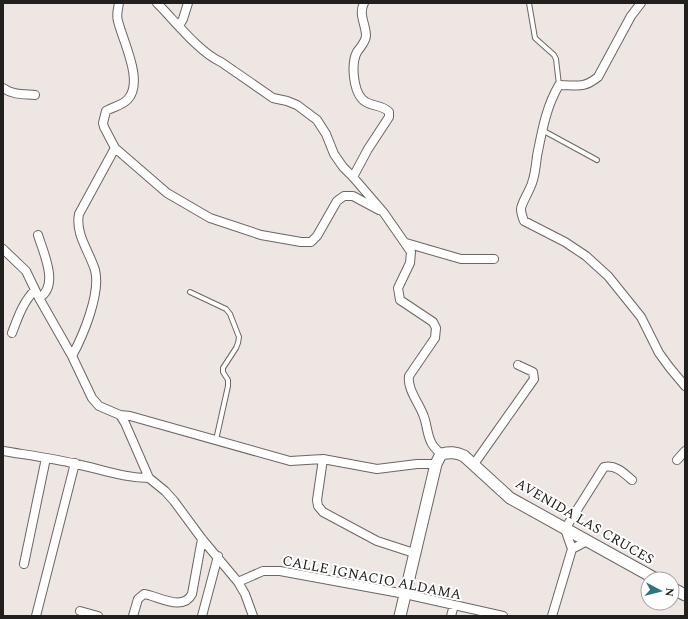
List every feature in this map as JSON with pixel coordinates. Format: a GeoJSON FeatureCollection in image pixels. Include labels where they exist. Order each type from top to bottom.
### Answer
{"type":"FeatureCollection","features":[{"type":"Feature","properties":{"kind":"street"},"geometry":{"type":"LineString","coordinates":[[119,3],[117,12],[118,21],[129,55],[135,82],[133,91],[127,100],[120,105],[113,106],[106,110],[104,117],[104,128],[115,148],[167,193],[210,218],[261,235],[301,242],[311,242],[317,236],[337,201],[344,196],[353,196],[384,213]]}},
{"type":"Feature","properties":{"kind":"street"},"geometry":{"type":"LineString","coordinates":[[157,3],[213,58],[273,98],[287,101],[311,114],[326,134],[334,154],[343,168],[353,177],[384,213],[411,252],[410,263],[398,288],[400,300],[433,322],[436,332],[435,338],[412,371],[408,381],[424,416],[430,441],[439,459],[414,553],[400,616]]}},
{"type":"Feature","properties":{"kind":"street"},"geometry":{"type":"LineString","coordinates":[[179,26],[188,3]]}},
{"type":"Feature","properties":{"kind":"street"},"geometry":{"type":"LineString","coordinates":[[353,177],[368,149],[389,117],[389,112],[386,109],[367,103],[361,98],[355,82],[353,67],[354,59],[364,43],[366,35],[361,14],[364,3]]}},
{"type":"Feature","properties":{"kind":"street"},"geometry":{"type":"LineString","coordinates":[[641,3],[631,16],[598,77],[590,84],[581,86],[559,85],[547,111],[542,130],[533,182],[521,207],[521,215],[524,220],[565,242],[586,256],[608,276],[641,317],[659,353],[685,386]]}},
{"type":"Feature","properties":{"kind":"street"},"geometry":{"type":"LineString","coordinates":[[3,88],[16,94],[35,95]]}},
{"type":"Feature","properties":{"kind":"street"},"geometry":{"type":"LineString","coordinates":[[72,356],[86,326],[94,297],[95,284],[95,271],[80,232],[78,221],[79,214],[115,148]]}},
{"type":"Feature","properties":{"kind":"street"},"geometry":{"type":"LineString","coordinates":[[38,235],[50,278],[43,296],[38,298]]}},
{"type":"Feature","properties":{"kind":"street"},"geometry":{"type":"LineString","coordinates":[[406,243],[462,259],[494,259]]}},
{"type":"Feature","properties":{"kind":"street"},"geometry":{"type":"LineString","coordinates":[[3,249],[26,271],[38,298],[72,356],[92,398],[98,406],[120,415],[130,416],[290,462],[323,459],[377,469],[417,464],[439,459]]}},
{"type":"Feature","properties":{"kind":"street"},"geometry":{"type":"LineString","coordinates":[[12,333],[20,312],[28,297],[35,290]]}},
{"type":"Feature","properties":{"kind":"street"},"geometry":{"type":"LineString","coordinates":[[474,464],[532,383],[535,375],[533,372],[518,366]]}},
{"type":"Feature","properties":{"kind":"street"},"geometry":{"type":"LineString","coordinates":[[120,415],[149,478],[174,501],[202,539],[218,556],[238,582],[246,594],[253,616]]}},
{"type":"Feature","properties":{"kind":"street"},"geometry":{"type":"LineString","coordinates":[[3,451],[75,463],[117,475],[135,478],[149,478]]}},
{"type":"Feature","properties":{"kind":"street"},"geometry":{"type":"LineString","coordinates":[[677,460],[685,451]]}},
{"type":"Feature","properties":{"kind":"street","name":"AVENIDA LAS CRUCES"},"geometry":{"type":"LineString","coordinates":[[439,459],[450,452],[458,453],[464,456],[510,498],[641,571]]}},
{"type":"Feature","properties":{"kind":"street"},"geometry":{"type":"LineString","coordinates":[[24,564],[46,458]]}},
{"type":"Feature","properties":{"kind":"street"},"geometry":{"type":"LineString","coordinates":[[323,459],[317,500],[318,506],[323,512],[377,541],[414,553]]}},
{"type":"Feature","properties":{"kind":"street"},"geometry":{"type":"LineString","coordinates":[[36,616],[75,463]]}},
{"type":"Feature","properties":{"kind":"street"},"geometry":{"type":"LineString","coordinates":[[552,616],[572,549],[565,529],[604,467],[615,467],[632,480]]}},
{"type":"Feature","properties":{"kind":"street"},"geometry":{"type":"LineString","coordinates":[[133,616],[138,599],[144,594],[169,602],[186,600],[190,598],[202,539]]}},
{"type":"Feature","properties":{"kind":"street"},"geometry":{"type":"LineString","coordinates":[[572,549],[587,541]]}},
{"type":"Feature","properties":{"kind":"street"},"geometry":{"type":"LineString","coordinates":[[202,616],[218,556]]}},
{"type":"Feature","properties":{"kind":"street","name":"CALLE IGNACIO ALDAMA"},"geometry":{"type":"LineString","coordinates":[[238,582],[263,571],[280,571],[405,594],[498,616]]}},
{"type":"Feature","properties":{"kind":"street"},"geometry":{"type":"LineString","coordinates":[[451,616],[454,605]]}},
{"type":"Feature","properties":{"kind":"street"},"geometry":{"type":"LineString","coordinates":[[80,611],[98,616]]}},
{"type":"Feature","properties":{"kind":"lane"},"geometry":{"type":"LineString","coordinates":[[528,3],[535,38],[554,55],[556,59],[559,85]]}},
{"type":"Feature","properties":{"kind":"lane"},"geometry":{"type":"LineString","coordinates":[[542,130],[597,160]]}},
{"type":"Feature","properties":{"kind":"lane"},"geometry":{"type":"LineString","coordinates":[[190,292],[226,309],[230,314],[238,337],[236,348],[222,372],[228,380],[228,386],[216,440]]}}]}
